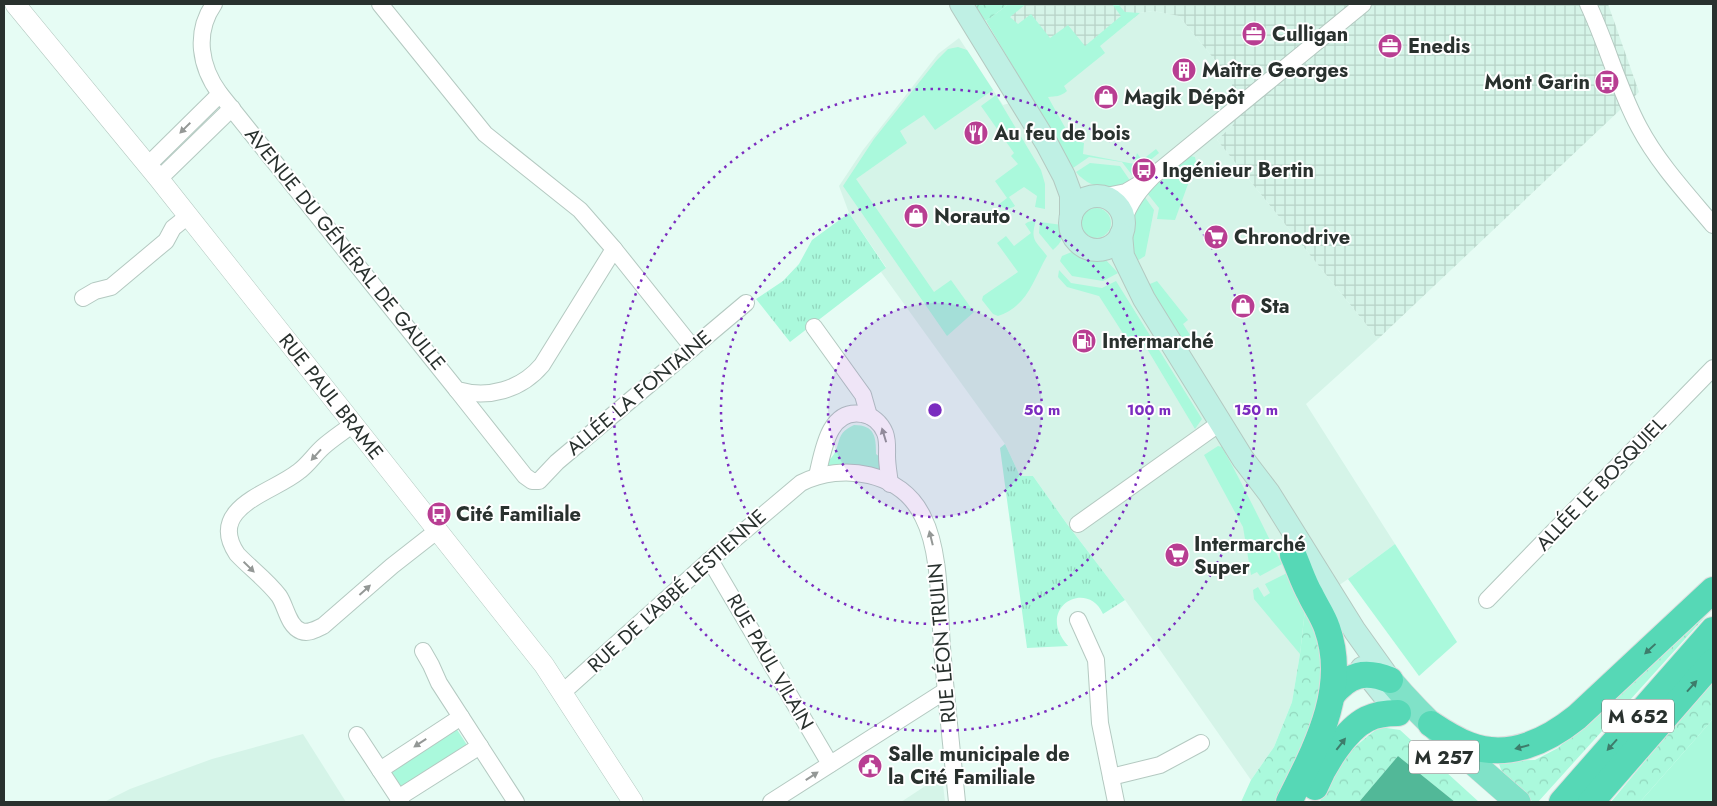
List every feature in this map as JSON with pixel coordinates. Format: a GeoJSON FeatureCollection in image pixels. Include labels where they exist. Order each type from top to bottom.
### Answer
{"type":"FeatureCollection","features":[{"type":"Feature","properties":{"kind":"highway"},"geometry":{"type":"LineString","coordinates":[[1289,802],[1318,742],[1326,718],[1332,694],[1333,663],[1329,636],[1323,619],[1306,587],[1293,555]]}},
{"type":"Feature","properties":{"kind":"highway"},"geometry":{"type":"LineString","coordinates":[[1431,724],[1466,744],[1483,750],[1512,749],[1543,740],[1577,717],[1713,590]]}},
{"type":"Feature","properties":{"kind":"highway","name":"M 652"},"geometry":{"type":"LineString","coordinates":[[1562,802],[1713,630]]}},
{"type":"Feature","properties":{"kind":"highway","name":"M 652"},"geometry":{"type":"LineString","coordinates":[[1591,802],[1713,662]]}},
{"type":"Feature","properties":{"kind":"highway"},"geometry":{"type":"LineString","coordinates":[[1332,694],[1347,680],[1378,677]]}},
{"type":"Feature","properties":{"kind":"highway"},"geometry":{"type":"LineString","coordinates":[[1309,802],[1324,768],[1352,731],[1369,718],[1385,713],[1398,713]]}},
{"type":"Feature","properties":{"kind":"main road"},"geometry":{"type":"LineString","coordinates":[[965,10],[1048,144],[1080,186],[1109,200],[1121,212],[1122,228],[1116,242],[1108,247],[1095,250],[1082,246],[1074,237],[1070,228],[1072,202],[1069,188],[1048,144]]}},
{"type":"Feature","properties":{"kind":"main road"},"geometry":{"type":"LineString","coordinates":[[1071,216],[1077,205],[1084,200],[1100,197]]}},
{"type":"Feature","properties":{"kind":"main road","name":"M 257"},"geometry":{"type":"LineString","coordinates":[[1122,228],[1123,256],[1144,299],[1220,423],[1243,459],[1269,493],[1350,622],[1398,713],[1413,728],[1494,795],[1518,802]]}},
{"type":"Feature","properties":{"kind":"main road","name":"M 257"},"geometry":{"type":"LineString","coordinates":[[1095,250],[1113,260],[1144,299]]}},
{"type":"Feature","properties":{"kind":"main road","name":"M 257"},"geometry":{"type":"LineString","coordinates":[[1243,459],[1293,555],[1378,677],[1407,700],[1431,724],[1494,795]]}},
{"type":"Feature","properties":{"kind":"street","name":"RUE PAUL BRAME"},"geometry":{"type":"LineString","coordinates":[[15,4],[154,172],[544,665],[633,802]]}},
{"type":"Feature","properties":{"kind":"street","name":"AVENUE DU GÉNÉRAL DE GAULLE"},"geometry":{"type":"LineString","coordinates":[[214,4],[204,24],[201,49],[206,71],[220,94],[525,476],[532,481]]}},
{"type":"Feature","properties":{"kind":"street"},"geometry":{"type":"LineString","coordinates":[[380,4],[484,134],[580,210],[614,249],[693,348]]}},
{"type":"Feature","properties":{"kind":"street"},"geometry":{"type":"LineString","coordinates":[[1122,228],[1131,201],[1142,186],[1363,4]]}},
{"type":"Feature","properties":{"kind":"street"},"geometry":{"type":"LineString","coordinates":[[1588,4],[1602,35],[1625,98],[1640,129],[1662,164],[1713,224]]}},
{"type":"Feature","properties":{"kind":"street"},"geometry":{"type":"LineString","coordinates":[[154,172],[220,94]]}},
{"type":"Feature","properties":{"kind":"street","name":"AVENUE DU GÉNÉRAL DE GAULLE"},"geometry":{"type":"LineString","coordinates":[[154,172],[232,108]]}},
{"type":"Feature","properties":{"kind":"street"},"geometry":{"type":"LineString","coordinates":[[1100,197],[1126,192],[1154,176]]}},
{"type":"Feature","properties":{"kind":"street"},"geometry":{"type":"LineString","coordinates":[[83,298],[95,290],[111,287],[166,241],[173,228],[188,216]]}},
{"type":"Feature","properties":{"kind":"street","name":"AVENUE DU GÉNÉRAL DE GAULLE"},"geometry":{"type":"LineString","coordinates":[[457,390],[476,395],[493,393],[518,384],[537,371],[614,249]]}},
{"type":"Feature","properties":{"kind":"street","name":"ALLÉE LA FONTAINE"},"geometry":{"type":"LineString","coordinates":[[532,481],[539,481],[557,462],[746,303]]}},
{"type":"Feature","properties":{"kind":"street"},"geometry":{"type":"LineString","coordinates":[[814,327],[863,394],[869,416]]}},
{"type":"Feature","properties":{"kind":"street","name":"ALLÉE LE BOSQUIEL"},"geometry":{"type":"LineString","coordinates":[[1487,600],[1713,368]]}},
{"type":"Feature","properties":{"kind":"street"},"geometry":{"type":"LineString","coordinates":[[817,476],[828,436],[834,424],[844,416],[857,413],[869,416],[878,423],[884,432],[890,484]]}},
{"type":"Feature","properties":{"kind":"street"},"geometry":{"type":"LineString","coordinates":[[1078,524],[1220,423]]}},
{"type":"Feature","properties":{"kind":"street"},"geometry":{"type":"LineString","coordinates":[[353,424],[330,441],[300,471],[249,500],[235,514],[229,533],[233,548],[237,554],[278,595],[295,627],[300,631],[306,632],[314,631],[323,626],[392,566],[438,530]]}},
{"type":"Feature","properties":{"kind":"street","name":"RUE LÉON TRULIN"},"geometry":{"type":"LineString","coordinates":[[817,476],[832,472],[856,472],[873,476],[904,493],[923,515],[933,546],[945,691],[957,802]]}},
{"type":"Feature","properties":{"kind":"street","name":"RUE DE L'ABBÉ LESTIENNE"},"geometry":{"type":"LineString","coordinates":[[563,692],[792,489],[817,476]]}},
{"type":"Feature","properties":{"kind":"street","name":"RUE PAUL VILAIN"},"geometry":{"type":"LineString","coordinates":[[710,560],[830,764]]}},
{"type":"Feature","properties":{"kind":"street"},"geometry":{"type":"LineString","coordinates":[[1078,620],[1096,660],[1100,723],[1116,802]]}},
{"type":"Feature","properties":{"kind":"street"},"geometry":{"type":"LineString","coordinates":[[423,651],[432,665],[439,683],[516,802]]}},
{"type":"Feature","properties":{"kind":"street"},"geometry":{"type":"LineString","coordinates":[[771,802],[945,691]]}},
{"type":"Feature","properties":{"kind":"street"},"geometry":{"type":"LineString","coordinates":[[380,770],[461,716]]}},
{"type":"Feature","properties":{"kind":"street"},"geometry":{"type":"LineString","coordinates":[[357,735],[400,800],[480,746]]}},
{"type":"Feature","properties":{"kind":"street"},"geometry":{"type":"LineString","coordinates":[[1111,777],[1160,765],[1201,743]]}},
{"type":"Feature","properties":{"kind":"shaded area"},"geometry":{"type":"Polygon","coordinates":[[[1009,4],[1608,4],[1639,92],[1378,339],[1217,140],[1233,125],[1232,81],[1179,16],[1153,11],[1140,13],[1038,95],[994,16],[1009,4]]]}},
{"type":"Feature","properties":{"kind":"shaded area"},"geometry":{"type":"Polygon","coordinates":[[[1153,11],[1179,16],[1232,81],[1233,125],[1217,140],[1378,339],[1306,404],[1395,544],[1305,609],[1292,702],[1274,747],[1251,780],[1125,600],[1033,476],[1020,476],[1005,444],[881,272],[886,267],[849,213],[839,186],[863,150],[938,54],[959,38],[1003,105],[1038,95],[1140,13],[1153,11]]]}},
{"type":"Feature","properties":{"kind":"shaded area"},"geometry":{"type":"Polygon","coordinates":[[[303,734],[346,802],[104,802],[130,789],[212,759],[303,734]]]}},
{"type":"Feature","properties":{"kind":"shaded area"},"geometry":{"type":"Polygon","coordinates":[[[1398,756],[1455,802],[1359,802],[1398,756]]]}},
{"type":"Feature","properties":{"kind":"shaded area"},"geometry":{"type":"Polygon","coordinates":[[[942,775],[945,802],[901,802],[942,775]]]}},
{"type":"Feature","properties":{"kind":"green space"},"geometry":{"type":"Polygon","coordinates":[[[971,4],[1009,4],[986,21],[971,4]]]}},
{"type":"Feature","properties":{"kind":"green space"},"geometry":{"type":"Polygon","coordinates":[[[1009,4],[1026,4],[1010,17],[1018,24],[1031,14],[1050,38],[1068,25],[1085,46],[1121,16],[1112,4],[1118,4],[1125,12],[1140,13],[1100,46],[1105,53],[1064,86],[1067,91],[1060,95],[1048,97],[1072,140],[1084,143],[1083,154],[1134,164],[1137,153],[1142,160],[1156,149],[1159,153],[1132,175],[1122,162],[1089,157],[1073,168],[986,21],[1009,4]]]}},
{"type":"Feature","properties":{"kind":"green space"},"geometry":{"type":"Polygon","coordinates":[[[958,47],[967,50],[993,90],[935,130],[924,115],[900,131],[907,143],[856,179],[934,292],[951,280],[974,312],[947,336],[843,186],[874,139],[937,60],[948,49],[958,47]]]}},
{"type":"Feature","properties":{"kind":"green space"},"geometry":{"type":"Polygon","coordinates":[[[996,95],[1041,170],[1045,184],[1045,209],[1035,207],[1037,196],[1024,187],[1009,197],[1015,206],[1006,208],[998,205],[1007,198],[995,181],[1018,164],[1011,156],[1014,153],[981,106],[996,95]]]}},
{"type":"Feature","properties":{"kind":"green space"},"geometry":{"type":"Polygon","coordinates":[[[1190,156],[1195,157],[1196,162],[1175,220],[1157,219],[1159,208],[1147,193],[1190,156]]]}},
{"type":"Feature","properties":{"kind":"green space"},"geometry":{"type":"Polygon","coordinates":[[[1090,163],[1120,166],[1131,182],[1117,188],[1102,188],[1094,185],[1081,178],[1076,172],[1090,163]]]}},
{"type":"Feature","properties":{"kind":"green space"},"geometry":{"type":"Polygon","coordinates":[[[1144,196],[1154,210],[1145,256],[1132,264],[1130,237],[1132,220],[1144,196]]]}},
{"type":"Feature","properties":{"kind":"green space"},"geometry":{"type":"Polygon","coordinates":[[[1096,208],[1106,213],[1111,223],[1106,233],[1096,238],[1086,233],[1081,223],[1086,213],[1096,208]]]}},
{"type":"Feature","properties":{"kind":"green space"},"geometry":{"type":"Polygon","coordinates":[[[849,213],[886,268],[790,342],[756,299],[783,281],[799,264],[812,240],[849,213]]]}},
{"type":"Feature","properties":{"kind":"green space"},"geometry":{"type":"Polygon","coordinates":[[[1036,220],[1035,240],[1047,256],[1023,299],[1008,312],[998,316],[993,314],[982,300],[983,296],[1018,272],[997,243],[1006,236],[1014,246],[1031,233],[1025,224],[1036,220]]]}},
{"type":"Feature","properties":{"kind":"green space"},"geometry":{"type":"Polygon","coordinates":[[[1040,222],[1062,225],[1062,239],[1053,250],[1039,233],[1040,222]]]}},
{"type":"Feature","properties":{"kind":"green space"},"geometry":{"type":"Polygon","coordinates":[[[1074,251],[1083,256],[1105,259],[1118,273],[1103,281],[1072,276],[1060,261],[1062,256],[1074,251]]]}},
{"type":"Feature","properties":{"kind":"green space"},"geometry":{"type":"Polygon","coordinates":[[[1059,270],[1071,283],[1102,288],[1116,281],[1202,419],[1195,429],[1143,342],[1133,349],[1099,296],[1067,287],[1058,277],[1059,270]]]}},
{"type":"Feature","properties":{"kind":"green space"},"geometry":{"type":"Polygon","coordinates":[[[1157,281],[1188,320],[1183,324],[1190,335],[1179,341],[1145,286],[1157,281]]]}},
{"type":"Feature","properties":{"kind":"green space"},"geometry":{"type":"Polygon","coordinates":[[[854,425],[866,427],[873,433],[876,442],[876,454],[882,459],[881,472],[827,467],[826,463],[835,452],[840,437],[847,429],[854,425]]]}},
{"type":"Feature","properties":{"kind":"green space"},"geometry":{"type":"Polygon","coordinates":[[[1005,444],[1020,476],[1033,476],[1125,600],[1103,614],[1096,603],[1086,598],[1076,598],[1067,602],[1060,610],[1057,620],[1059,632],[1068,646],[1027,648],[1000,448],[1005,444]]]}},
{"type":"Feature","properties":{"kind":"green space"},"geometry":{"type":"Polygon","coordinates":[[[1218,446],[1222,447],[1282,564],[1260,576],[1257,572],[1251,575],[1243,527],[1204,455],[1218,446]]]}},
{"type":"Feature","properties":{"kind":"green space"},"geometry":{"type":"Polygon","coordinates":[[[1395,544],[1457,642],[1419,676],[1348,579],[1395,544]]]}},
{"type":"Feature","properties":{"kind":"green space"},"geometry":{"type":"Polygon","coordinates":[[[1287,573],[1305,609],[1300,654],[1254,599],[1253,590],[1258,587],[1264,597],[1270,593],[1265,584],[1287,573]]]}},
{"type":"Feature","properties":{"kind":"green space"},"geometry":{"type":"Polygon","coordinates":[[[1713,601],[1713,608],[1538,802],[1533,802],[1504,778],[1498,761],[1535,760],[1558,748],[1713,601]]]}},
{"type":"Feature","properties":{"kind":"green space"},"geometry":{"type":"Polygon","coordinates":[[[1305,609],[1318,632],[1324,693],[1317,718],[1277,802],[1241,802],[1251,780],[1274,747],[1292,702],[1305,609]]]}},
{"type":"Feature","properties":{"kind":"green space"},"geometry":{"type":"Polygon","coordinates":[[[1713,679],[1713,719],[1640,802],[1611,802],[1713,679]]]}},
{"type":"Feature","properties":{"kind":"green space"},"geometry":{"type":"Polygon","coordinates":[[[1713,719],[1713,802],[1640,802],[1713,719]]]}},
{"type":"Feature","properties":{"kind":"green space"},"geometry":{"type":"Polygon","coordinates":[[[454,725],[469,748],[401,787],[395,784],[390,773],[454,725]]]}},
{"type":"Feature","properties":{"kind":"green space"},"geometry":{"type":"Polygon","coordinates":[[[1380,727],[1400,730],[1479,802],[1455,802],[1398,756],[1359,802],[1320,802],[1329,779],[1343,759],[1360,742],[1380,727]]]}},
{"type":"Feature","properties":{"kind":"place","name":"Culligan"},"geometry":{"type":"Point","coordinates":[1254,34]}},
{"type":"Feature","properties":{"kind":"place","name":"Enedis"},"geometry":{"type":"Point","coordinates":[1390,46]}},
{"type":"Feature","properties":{"kind":"place","name":"Maître Georges"},"geometry":{"type":"Point","coordinates":[1184,70]}},
{"type":"Feature","properties":{"kind":"place","name":"Mont Garin"},"geometry":{"type":"Point","coordinates":[1607,82]}},
{"type":"Feature","properties":{"kind":"place","name":"Magik Dépôt"},"geometry":{"type":"Point","coordinates":[1106,97]}},
{"type":"Feature","properties":{"kind":"place","name":"Au feu de bois"},"geometry":{"type":"Point","coordinates":[976,133]}},
{"type":"Feature","properties":{"kind":"place","name":"Ingénieur Bertin"},"geometry":{"type":"Point","coordinates":[1144,170]}},
{"type":"Feature","properties":{"kind":"place","name":"Norauto"},"geometry":{"type":"Point","coordinates":[916,216]}},
{"type":"Feature","properties":{"kind":"place","name":"Chronodrive"},"geometry":{"type":"Point","coordinates":[1216,237]}},
{"type":"Feature","properties":{"kind":"place","name":"Sta"},"geometry":{"type":"Point","coordinates":[1243,306]}},
{"type":"Feature","properties":{"kind":"place","name":"Intermarché"},"geometry":{"type":"Point","coordinates":[1084,341]}},
{"type":"Feature","properties":{"kind":"place","name":"Cité Familiale"},"geometry":{"type":"Point","coordinates":[439,514]}},
{"type":"Feature","properties":{"kind":"place","name":"Intermarché Super"},"geometry":{"type":"Point","coordinates":[1177,555]}},
{"type":"Feature","properties":{"kind":"place","name":"Salle municipale de la Cité Familiale"},"geometry":{"type":"Point","coordinates":[870,766]}}]}
